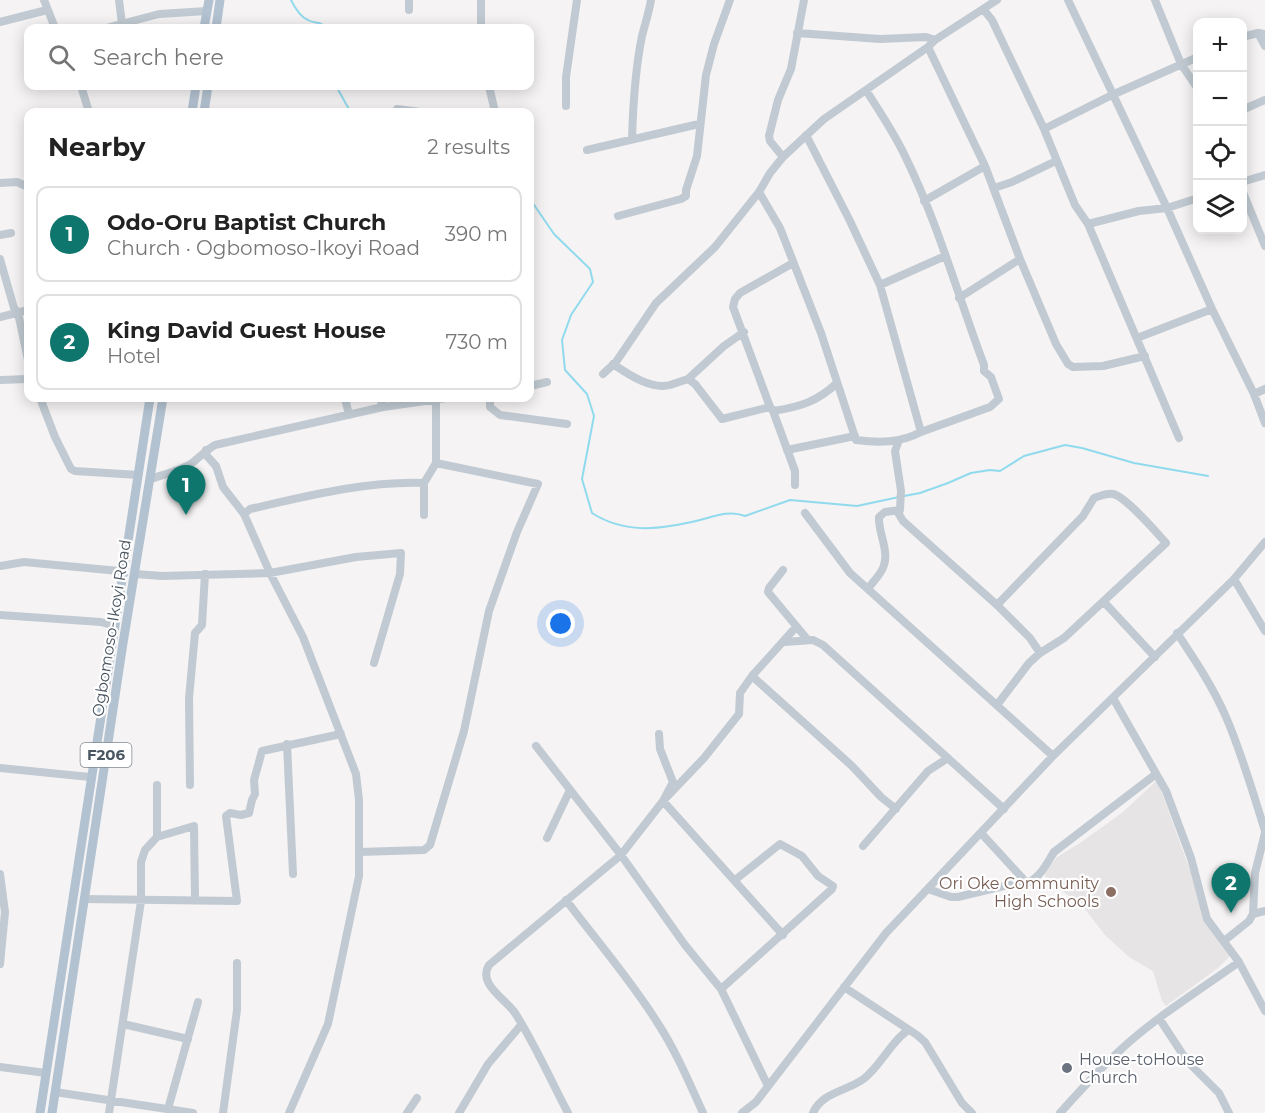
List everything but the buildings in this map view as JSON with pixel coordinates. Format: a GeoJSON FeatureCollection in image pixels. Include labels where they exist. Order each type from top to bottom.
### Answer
{"type":"FeatureCollection","features":[{"type":"Feature","properties":{"kind":"main road"},"geometry":{"type":"LineString","coordinates":[[205,24],[209,0]]}},
{"type":"Feature","properties":{"kind":"main road"},"geometry":{"type":"LineString","coordinates":[[217,24],[220,0]]}},
{"type":"Feature","properties":{"kind":"main road"},"geometry":{"type":"LineString","coordinates":[[193,108],[195,90]]}},
{"type":"Feature","properties":{"kind":"main road"},"geometry":{"type":"LineString","coordinates":[[205,108],[207,90]]}},
{"type":"Feature","properties":{"kind":"main road","name":"Ogbomoso-Ikoyi Road"},"geometry":{"type":"LineString","coordinates":[[40,1113],[149,402]]}},
{"type":"Feature","properties":{"kind":"main road","name":"Ogbomoso-Ikoyi Road"},"geometry":{"type":"LineString","coordinates":[[52,1113],[162,402]]}},
{"type":"Feature","properties":{"kind":"street"},"geometry":{"type":"LineString","coordinates":[[44,0],[53,24]]}},
{"type":"Feature","properties":{"kind":"street"},"geometry":{"type":"LineString","coordinates":[[119,0],[122,24],[159,14],[207,10]]}},
{"type":"Feature","properties":{"kind":"street"},"geometry":{"type":"LineString","coordinates":[[409,0],[409,9]]}},
{"type":"Feature","properties":{"kind":"street"},"geometry":{"type":"LineString","coordinates":[[481,0],[481,24]]}},
{"type":"Feature","properties":{"kind":"street"},"geometry":{"type":"LineString","coordinates":[[566,106],[566,77],[578,0]]}},
{"type":"Feature","properties":{"kind":"street"},"geometry":{"type":"LineString","coordinates":[[632,139],[638,62],[651,0]]}},
{"type":"Feature","properties":{"kind":"street"},"geometry":{"type":"LineString","coordinates":[[618,216],[686,196],[697,156],[706,75],[714,44],[730,0]]}},
{"type":"Feature","properties":{"kind":"street"},"geometry":{"type":"LineString","coordinates":[[783,157],[770,141],[769,136],[778,100],[790,69],[804,0]]}},
{"type":"Feature","properties":{"kind":"street"},"geometry":{"type":"LineString","coordinates":[[603,374],[613,364],[656,303],[715,247],[759,192],[783,157],[806,135],[824,119],[935,40],[997,0]]}},
{"type":"Feature","properties":{"kind":"street"},"geometry":{"type":"LineString","coordinates":[[1068,0],[1254,394],[1265,423]]}},
{"type":"Feature","properties":{"kind":"street"},"geometry":{"type":"LineString","coordinates":[[1155,0],[1181,64],[1193,83]]}},
{"type":"Feature","properties":{"kind":"street"},"geometry":{"type":"LineString","coordinates":[[983,9],[992,20],[1044,129],[1074,206],[1088,224],[1179,438]]}},
{"type":"Feature","properties":{"kind":"street"},"geometry":{"type":"LineString","coordinates":[[0,22],[47,10]]}},
{"type":"Feature","properties":{"kind":"street"},"geometry":{"type":"LineString","coordinates":[[797,33],[866,38],[926,37],[935,40]]}},
{"type":"Feature","properties":{"kind":"street"},"geometry":{"type":"LineString","coordinates":[[1261,33],[1265,46]]}},
{"type":"Feature","properties":{"kind":"street"},"geometry":{"type":"LineString","coordinates":[[928,47],[985,166],[1020,259],[1056,344],[1068,364],[1073,367],[1103,366],[1144,356]]}},
{"type":"Feature","properties":{"kind":"street"},"geometry":{"type":"LineString","coordinates":[[1044,129],[1193,59]]}},
{"type":"Feature","properties":{"kind":"street"},"geometry":{"type":"LineString","coordinates":[[82,90],[88,108]]}},
{"type":"Feature","properties":{"kind":"street"},"geometry":{"type":"LineString","coordinates":[[490,90],[494,108]]}},
{"type":"Feature","properties":{"kind":"street"},"geometry":{"type":"LineString","coordinates":[[759,192],[780,228],[794,263],[821,333],[856,440],[873,442],[899,440],[990,407],[999,399],[991,377],[984,371],[984,365],[945,256],[905,155],[866,90]]}},
{"type":"Feature","properties":{"kind":"street"},"geometry":{"type":"LineString","coordinates":[[1247,108],[1265,100]]}},
{"type":"Feature","properties":{"kind":"street"},"geometry":{"type":"LineString","coordinates":[[587,150],[699,124]]}},
{"type":"Feature","properties":{"kind":"street"},"geometry":{"type":"LineString","coordinates":[[806,135],[880,285],[921,432]]}},
{"type":"Feature","properties":{"kind":"street"},"geometry":{"type":"LineString","coordinates":[[994,188],[1056,161]]}},
{"type":"Feature","properties":{"kind":"street"},"geometry":{"type":"LineString","coordinates":[[924,201],[985,166]]}},
{"type":"Feature","properties":{"kind":"street"},"geometry":{"type":"LineString","coordinates":[[1247,181],[1265,175]]}},
{"type":"Feature","properties":{"kind":"street"},"geometry":{"type":"LineString","coordinates":[[0,183],[17,182],[24,185]]}},
{"type":"Feature","properties":{"kind":"street"},"geometry":{"type":"LineString","coordinates":[[1088,224],[1139,211],[1167,208],[1193,199]]}},
{"type":"Feature","properties":{"kind":"street"},"geometry":{"type":"LineString","coordinates":[[1247,202],[1265,246]]}},
{"type":"Feature","properties":{"kind":"street"},"geometry":{"type":"LineString","coordinates":[[0,235],[11,233]]}},
{"type":"Feature","properties":{"kind":"street"},"geometry":{"type":"LineString","coordinates":[[880,285],[945,256]]}},
{"type":"Feature","properties":{"kind":"street"},"geometry":{"type":"LineString","coordinates":[[0,259],[14,308],[18,313],[24,341]]}},
{"type":"Feature","properties":{"kind":"street"},"geometry":{"type":"LineString","coordinates":[[959,298],[1020,259]]}},
{"type":"Feature","properties":{"kind":"street"},"geometry":{"type":"LineString","coordinates":[[794,263],[740,293],[733,307],[788,450],[795,471],[795,485]]}},
{"type":"Feature","properties":{"kind":"street"},"geometry":{"type":"LineString","coordinates":[[1137,338],[1212,309]]}},
{"type":"Feature","properties":{"kind":"street"},"geometry":{"type":"LineString","coordinates":[[0,317],[24,311]]}},
{"type":"Feature","properties":{"kind":"street"},"geometry":{"type":"LineString","coordinates":[[613,364],[629,375],[651,385],[668,386],[688,379],[724,346],[744,332]]}},
{"type":"Feature","properties":{"kind":"street"},"geometry":{"type":"LineString","coordinates":[[0,380],[24,379]]}},
{"type":"Feature","properties":{"kind":"street"},"geometry":{"type":"LineString","coordinates":[[688,379],[695,384],[722,419],[772,409],[791,408],[814,401],[824,396],[837,383]]}},
{"type":"Feature","properties":{"kind":"street"},"geometry":{"type":"LineString","coordinates":[[534,385],[547,382]]}},
{"type":"Feature","properties":{"kind":"street"},"geometry":{"type":"LineString","coordinates":[[1254,394],[1265,389]]}},
{"type":"Feature","properties":{"kind":"street"},"geometry":{"type":"LineString","coordinates":[[42,402],[71,469],[138,475]]}},
{"type":"Feature","properties":{"kind":"street"},"geometry":{"type":"LineString","coordinates":[[346,402],[349,415]]}},
{"type":"Feature","properties":{"kind":"street"},"geometry":{"type":"LineString","coordinates":[[381,402],[383,407]]}},
{"type":"Feature","properties":{"kind":"street"},"geometry":{"type":"LineString","coordinates":[[151,479],[194,462],[215,445],[412,402]]}},
{"type":"Feature","properties":{"kind":"street"},"geometry":{"type":"LineString","coordinates":[[424,515],[424,483],[436,463],[436,402]]}},
{"type":"Feature","properties":{"kind":"street"},"geometry":{"type":"LineString","coordinates":[[490,402],[490,408],[500,415],[567,424]]}},
{"type":"Feature","properties":{"kind":"street"},"geometry":{"type":"LineString","coordinates":[[788,450],[855,436]]}},
{"type":"Feature","properties":{"kind":"street"},"geometry":{"type":"LineString","coordinates":[[868,589],[885,564],[879,517],[885,512],[900,510],[901,491],[895,451],[899,440]]}},
{"type":"Feature","properties":{"kind":"street"},"geometry":{"type":"LineString","coordinates":[[206,450],[207,456],[216,466],[223,487],[244,514],[270,573],[303,637],[356,774],[359,800],[359,876],[328,1024],[289,1113]]}},
{"type":"Feature","properties":{"kind":"street"},"geometry":{"type":"LineString","coordinates":[[359,852],[424,850],[430,845],[464,731],[489,611],[517,532],[538,484],[436,463]]}},
{"type":"Feature","properties":{"kind":"street"},"geometry":{"type":"LineString","coordinates":[[244,514],[250,509],[336,490],[401,483],[424,483]]}},
{"type":"Feature","properties":{"kind":"street"},"geometry":{"type":"LineString","coordinates":[[996,605],[1083,516],[1094,498],[1116,495],[1144,519],[1166,543],[1064,638],[1040,652],[996,705]]}},
{"type":"Feature","properties":{"kind":"street"},"geometry":{"type":"LineString","coordinates":[[897,510],[903,521],[996,605],[1030,638],[1040,652]]}},
{"type":"Feature","properties":{"kind":"street"},"geometry":{"type":"LineString","coordinates":[[805,513],[850,573],[1053,756]]}},
{"type":"Feature","properties":{"kind":"street"},"geometry":{"type":"LineString","coordinates":[[742,1113],[756,1102],[886,933],[1053,756],[1233,579],[1265,542]]}},
{"type":"Feature","properties":{"kind":"street"},"geometry":{"type":"LineString","coordinates":[[135,574],[162,576],[270,573],[356,557],[401,553],[400,574],[374,663]]}},
{"type":"Feature","properties":{"kind":"street"},"geometry":{"type":"LineString","coordinates":[[0,566],[24,562],[119,571],[124,574]]}},
{"type":"Feature","properties":{"kind":"street"},"geometry":{"type":"LineString","coordinates":[[783,570],[768,592],[807,639]]}},
{"type":"Feature","properties":{"kind":"street"},"geometry":{"type":"LineString","coordinates":[[190,785],[189,698],[195,633],[202,625],[205,574]]}},
{"type":"Feature","properties":{"kind":"street"},"geometry":{"type":"LineString","coordinates":[[1233,579],[1265,631]]}},
{"type":"Feature","properties":{"kind":"street"},"geometry":{"type":"LineString","coordinates":[[1104,603],[1155,657]]}},
{"type":"Feature","properties":{"kind":"street"},"geometry":{"type":"LineString","coordinates":[[0,615],[101,622],[115,626]]}},
{"type":"Feature","properties":{"kind":"street"},"geometry":{"type":"LineString","coordinates":[[568,1113],[514,1012],[485,979],[485,971],[489,965],[621,855],[663,801],[704,758],[739,714],[740,693],[752,676],[796,627]]}},
{"type":"Feature","properties":{"kind":"street"},"geometry":{"type":"LineString","coordinates":[[1178,633],[1207,679],[1226,716],[1238,746],[1265,832],[1255,873],[1253,914],[1249,921],[1224,941]]}},
{"type":"Feature","properties":{"kind":"street"},"geometry":{"type":"LineString","coordinates":[[784,642],[807,639],[823,645],[1004,809]]}},
{"type":"Feature","properties":{"kind":"street"},"geometry":{"type":"LineString","coordinates":[[752,676],[852,766],[881,797],[897,809]]}},
{"type":"Feature","properties":{"kind":"street"},"geometry":{"type":"LineString","coordinates":[[1113,698],[1166,791],[1191,858],[1207,919],[1239,962],[1265,1011]]}},
{"type":"Feature","properties":{"kind":"street"},"geometry":{"type":"LineString","coordinates":[[84,899],[237,901],[226,816],[230,813],[249,813],[255,794],[254,780],[262,751],[341,734]]}},
{"type":"Feature","properties":{"kind":"street"},"geometry":{"type":"LineString","coordinates":[[659,734],[660,749],[673,782],[663,801]]}},
{"type":"Feature","properties":{"kind":"street"},"geometry":{"type":"LineString","coordinates":[[287,744],[293,874]]}},
{"type":"Feature","properties":{"kind":"street"},"geometry":{"type":"LineString","coordinates":[[536,746],[621,855],[685,945],[721,989],[768,1086]]}},
{"type":"Feature","properties":{"kind":"street"},"geometry":{"type":"LineString","coordinates":[[863,846],[928,771],[948,758]]}},
{"type":"Feature","properties":{"kind":"street"},"geometry":{"type":"LineString","coordinates":[[0,768],[90,777]]}},
{"type":"Feature","properties":{"kind":"street"},"geometry":{"type":"LineString","coordinates":[[928,889],[951,897],[958,897],[1033,880],[1054,852],[1156,774]]}},
{"type":"Feature","properties":{"kind":"street"},"geometry":{"type":"LineString","coordinates":[[157,785],[157,837]]}},
{"type":"Feature","properties":{"kind":"street"},"geometry":{"type":"LineString","coordinates":[[547,838],[570,790]]}},
{"type":"Feature","properties":{"kind":"street"},"geometry":{"type":"LineString","coordinates":[[663,801],[783,935]]}},
{"type":"Feature","properties":{"kind":"street"},"geometry":{"type":"LineString","coordinates":[[110,1113],[141,900],[141,862],[145,850],[157,837],[194,826],[195,900]]}},
{"type":"Feature","properties":{"kind":"street"},"geometry":{"type":"LineString","coordinates":[[981,833],[1025,881]]}},
{"type":"Feature","properties":{"kind":"street"},"geometry":{"type":"LineString","coordinates":[[721,989],[832,889],[832,886],[818,876],[797,852],[780,844],[735,880]]}},
{"type":"Feature","properties":{"kind":"street"},"geometry":{"type":"LineString","coordinates":[[0,874],[5,912],[0,964]]}},
{"type":"Feature","properties":{"kind":"street"},"geometry":{"type":"LineString","coordinates":[[566,900],[659,1024],[679,1059],[703,1113]]}},
{"type":"Feature","properties":{"kind":"street"},"geometry":{"type":"LineString","coordinates":[[1253,914],[1265,911]]}},
{"type":"Feature","properties":{"kind":"street"},"geometry":{"type":"LineString","coordinates":[[1060,1113],[1114,1056],[1160,1018],[1239,962]]}},
{"type":"Feature","properties":{"kind":"street"},"geometry":{"type":"LineString","coordinates":[[223,1113],[237,1010],[237,963]]}},
{"type":"Feature","properties":{"kind":"street"},"geometry":{"type":"LineString","coordinates":[[844,987],[925,1042],[967,1112]]}},
{"type":"Feature","properties":{"kind":"street"},"geometry":{"type":"LineString","coordinates":[[168,1109],[198,1002]]}},
{"type":"Feature","properties":{"kind":"street"},"geometry":{"type":"LineString","coordinates":[[1160,1018],[1187,1061],[1219,1093],[1229,1113]]}},
{"type":"Feature","properties":{"kind":"street"},"geometry":{"type":"LineString","coordinates":[[123,1024],[188,1039]]}},
{"type":"Feature","properties":{"kind":"street"},"geometry":{"type":"LineString","coordinates":[[459,1113],[488,1064],[521,1025]]}},
{"type":"Feature","properties":{"kind":"street"},"geometry":{"type":"LineString","coordinates":[[813,1113],[818,1103],[824,1099],[863,1080],[897,1042],[903,1029]]}},
{"type":"Feature","properties":{"kind":"street"},"geometry":{"type":"LineString","coordinates":[[0,1067],[46,1073]]}},
{"type":"Feature","properties":{"kind":"street"},"geometry":{"type":"LineString","coordinates":[[55,1092],[193,1113]]}},
{"type":"Feature","properties":{"kind":"street"},"geometry":{"type":"LineString","coordinates":[[407,1113],[417,1098]]}},
{"type":"Feature","properties":{"kind":"shaded area","name":"Ori Oke Community High Schools"},"geometry":{"type":"Polygon","coordinates":[[[1157,780],[1190,870],[1202,912],[1230,956],[1218,968],[1166,1006],[1162,1001],[1153,971],[1129,957],[1105,935],[1081,904],[1046,880],[1045,873],[1057,857],[1123,812],[1157,780]]]}},
{"type":"Feature","properties":{"kind":"waterway"},"geometry":{"type":"LineString","coordinates":[[291,0],[303,17],[322,24]]}},
{"type":"Feature","properties":{"kind":"waterway"},"geometry":{"type":"LineString","coordinates":[[338,90],[348,108]]}},
{"type":"Feature","properties":{"kind":"waterway"},"geometry":{"type":"LineString","coordinates":[[534,205],[554,234],[590,269],[593,282],[571,315],[562,340],[565,370],[587,394],[594,416],[582,479],[592,513],[618,525],[659,528],[722,514],[745,516],[790,500],[857,506],[899,497]]}},
{"type":"Feature","properties":{"kind":"waterway"},"geometry":{"type":"LineString","coordinates":[[904,496],[920,493],[971,473],[1000,471],[1024,456],[1065,445],[1134,463],[1208,476]]}},
{"type":"Feature","properties":{"kind":"place","name":"Odo-Oru Baptist Church"},"geometry":{"type":"Point","coordinates":[186,515]}},
{"type":"Feature","properties":{"kind":"place","name":"Ori Oke Community High Schools"},"geometry":{"type":"Point","coordinates":[1111,892]}},
{"type":"Feature","properties":{"kind":"place","name":"King David Guest House"},"geometry":{"type":"Point","coordinates":[1231,913]}},
{"type":"Feature","properties":{"kind":"place","name":"House-toHouse Church"},"geometry":{"type":"Point","coordinates":[1067,1068]}}]}
